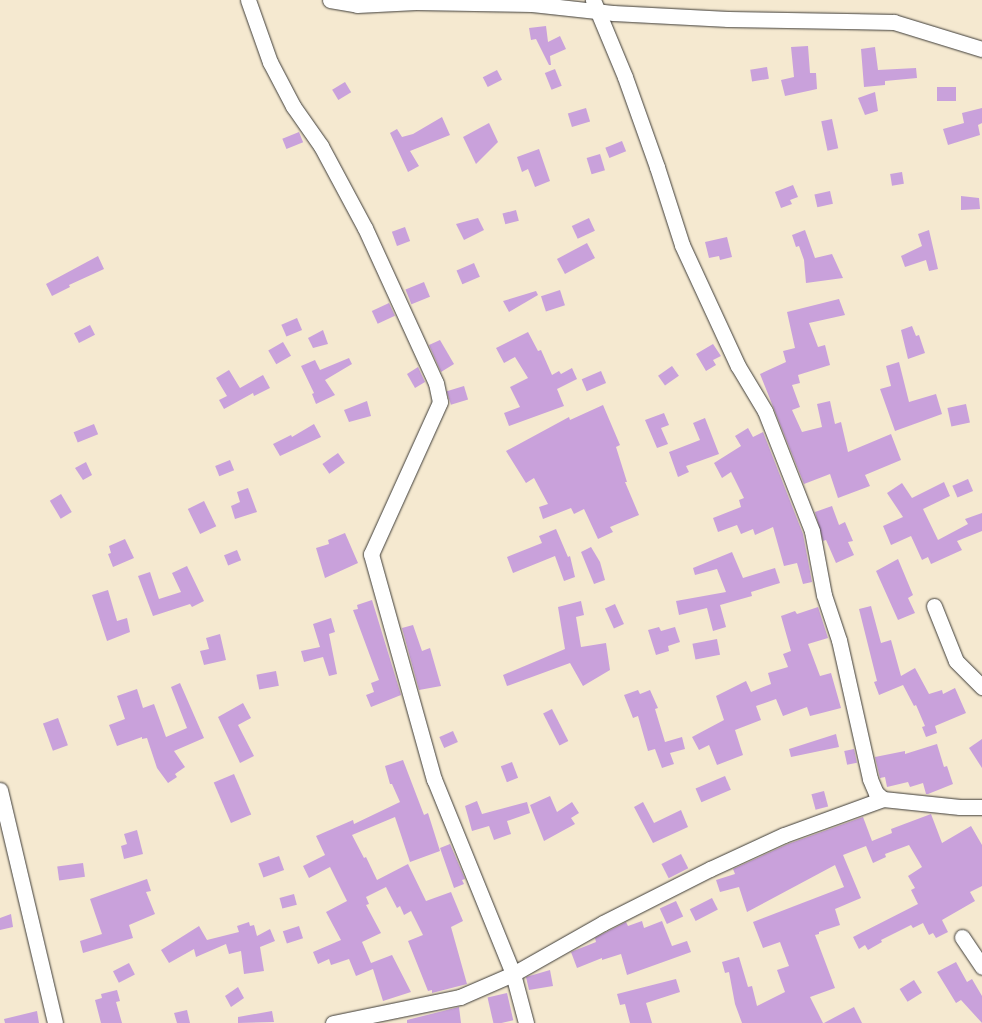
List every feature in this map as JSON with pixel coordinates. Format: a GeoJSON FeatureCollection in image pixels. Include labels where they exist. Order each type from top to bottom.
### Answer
{"type":"FeatureCollection","features":[{"type":"Feature","properties":{"kind":"street"},"geometry":{"type":"LineString","coordinates":[[248,0],[270,62],[293,106],[321,146],[365,228],[436,383],[440,402],[372,554],[434,779],[513,974],[526,1023]]}},
{"type":"Feature","properties":{"kind":"street"},"geometry":{"type":"LineString","coordinates":[[330,0],[357,5],[416,2],[594,5],[728,19],[894,22],[982,49]]}},
{"type":"Feature","properties":{"kind":"street"},"geometry":{"type":"LineString","coordinates":[[594,5],[625,77],[682,245],[738,366],[765,411],[812,532],[824,595],[839,640],[870,779],[876,793],[883,799]]}},
{"type":"Feature","properties":{"kind":"street"},"geometry":{"type":"LineString","coordinates":[[934,606],[956,661],[982,687]]}},
{"type":"Feature","properties":{"kind":"street"},"geometry":{"type":"LineString","coordinates":[[0,790],[55,1023]]}},
{"type":"Feature","properties":{"kind":"street"},"geometry":{"type":"LineString","coordinates":[[333,1023],[460,997],[513,974],[603,923],[710,869],[784,835],[883,799],[960,807],[982,807]]}},
{"type":"Feature","properties":{"kind":"street"},"geometry":{"type":"LineString","coordinates":[[962,938],[982,967]]}},
{"type":"Feature","properties":{"kind":"building"},"geometry":{"type":"Polygon","coordinates":[[[546,26],[548,42],[560,36],[566,49],[550,56],[551,65],[549,65],[536,39],[531,40],[529,28],[546,26]]]}},
{"type":"Feature","properties":{"kind":"building"},"geometry":{"type":"Polygon","coordinates":[[[808,46],[810,73],[816,73],[817,89],[785,96],[781,80],[794,77],[791,47],[808,46]]]}},
{"type":"Feature","properties":{"kind":"building"},"geometry":{"type":"Polygon","coordinates":[[[875,47],[878,70],[916,68],[917,78],[885,81],[885,85],[864,87],[861,49],[875,47]]]}},
{"type":"Feature","properties":{"kind":"building"},"geometry":{"type":"Polygon","coordinates":[[[767,67],[769,79],[752,82],[750,70],[767,67]]]}},
{"type":"Feature","properties":{"kind":"building"},"geometry":{"type":"Polygon","coordinates":[[[555,69],[562,86],[552,90],[545,73],[555,69]]]}},
{"type":"Feature","properties":{"kind":"building"},"geometry":{"type":"Polygon","coordinates":[[[497,70],[502,80],[488,87],[483,77],[497,70]]]}},
{"type":"Feature","properties":{"kind":"building"},"geometry":{"type":"Polygon","coordinates":[[[345,82],[351,92],[338,100],[332,90],[345,82]]]}},
{"type":"Feature","properties":{"kind":"building"},"geometry":{"type":"Polygon","coordinates":[[[937,87],[956,87],[956,101],[937,101],[937,87]]]}},
{"type":"Feature","properties":{"kind":"building"},"geometry":{"type":"Polygon","coordinates":[[[875,92],[878,111],[865,115],[858,98],[875,92]]]}},
{"type":"Feature","properties":{"kind":"building"},"geometry":{"type":"Polygon","coordinates":[[[586,108],[590,121],[572,127],[568,114],[586,108]]]}},
{"type":"Feature","properties":{"kind":"building"},"geometry":{"type":"Polygon","coordinates":[[[982,108],[982,123],[978,125],[980,135],[948,145],[943,129],[964,123],[962,113],[982,108]]]}},
{"type":"Feature","properties":{"kind":"building"},"geometry":{"type":"Polygon","coordinates":[[[442,117],[450,135],[410,151],[419,166],[408,172],[390,133],[397,129],[402,137],[413,134],[442,117]]]}},
{"type":"Feature","properties":{"kind":"building"},"geometry":{"type":"Polygon","coordinates":[[[832,119],[838,148],[827,151],[821,121],[832,119]]]}},
{"type":"Feature","properties":{"kind":"building"},"geometry":{"type":"Polygon","coordinates":[[[489,123],[498,142],[476,164],[463,137],[489,123]]]}},
{"type":"Feature","properties":{"kind":"building"},"geometry":{"type":"Polygon","coordinates":[[[299,132],[303,142],[286,149],[282,139],[299,132]]]}},
{"type":"Feature","properties":{"kind":"building"},"geometry":{"type":"Polygon","coordinates":[[[622,141],[626,151],[609,158],[605,148],[622,141]]]}},
{"type":"Feature","properties":{"kind":"building"},"geometry":{"type":"Polygon","coordinates":[[[539,149],[550,181],[535,187],[528,169],[522,172],[517,157],[539,149]]]}},
{"type":"Feature","properties":{"kind":"building"},"geometry":{"type":"Polygon","coordinates":[[[600,154],[605,170],[592,174],[587,158],[600,154]]]}},
{"type":"Feature","properties":{"kind":"building"},"geometry":{"type":"Polygon","coordinates":[[[902,172],[904,184],[892,186],[890,174],[902,172]]]}},
{"type":"Feature","properties":{"kind":"building"},"geometry":{"type":"Polygon","coordinates":[[[793,185],[798,197],[790,200],[792,204],[781,208],[775,192],[793,185]]]}},
{"type":"Feature","properties":{"kind":"building"},"geometry":{"type":"Polygon","coordinates":[[[830,191],[833,204],[817,207],[814,195],[830,191]]]}},
{"type":"Feature","properties":{"kind":"building"},"geometry":{"type":"Polygon","coordinates":[[[961,196],[979,198],[980,209],[961,210],[961,196]]]}},
{"type":"Feature","properties":{"kind":"building"},"geometry":{"type":"Polygon","coordinates":[[[516,210],[519,221],[505,224],[502,214],[516,210]]]}},
{"type":"Feature","properties":{"kind":"building"},"geometry":{"type":"Polygon","coordinates":[[[478,218],[484,230],[464,240],[456,224],[478,218]]]}},
{"type":"Feature","properties":{"kind":"building"},"geometry":{"type":"Polygon","coordinates":[[[589,218],[595,231],[578,239],[572,226],[589,218]]]}},
{"type":"Feature","properties":{"kind":"building"},"geometry":{"type":"Polygon","coordinates":[[[405,227],[410,241],[397,246],[392,232],[405,227]]]}},
{"type":"Feature","properties":{"kind":"building"},"geometry":{"type":"Polygon","coordinates":[[[805,230],[815,258],[832,254],[843,278],[806,283],[804,260],[799,246],[796,247],[792,235],[805,230]]]}},
{"type":"Feature","properties":{"kind":"building"},"geometry":{"type":"Polygon","coordinates":[[[929,230],[938,269],[929,271],[926,260],[905,267],[901,256],[922,246],[918,234],[929,230]]]}},
{"type":"Feature","properties":{"kind":"building"},"geometry":{"type":"Polygon","coordinates":[[[727,237],[732,257],[720,260],[719,256],[709,258],[705,242],[727,237]]]}},
{"type":"Feature","properties":{"kind":"building"},"geometry":{"type":"Polygon","coordinates":[[[587,243],[595,258],[565,274],[557,259],[587,243]]]}},
{"type":"Feature","properties":{"kind":"building"},"geometry":{"type":"Polygon","coordinates":[[[98,256],[104,269],[69,285],[70,287],[52,296],[46,284],[98,256]]]}},
{"type":"Feature","properties":{"kind":"building"},"geometry":{"type":"Polygon","coordinates":[[[474,263],[480,277],[462,284],[457,270],[474,263]]]}},
{"type":"Feature","properties":{"kind":"building"},"geometry":{"type":"Polygon","coordinates":[[[424,282],[430,297],[411,304],[405,289],[424,282]]]}},
{"type":"Feature","properties":{"kind":"building"},"geometry":{"type":"Polygon","coordinates":[[[560,290],[565,305],[546,311],[541,296],[560,290]]]}},
{"type":"Feature","properties":{"kind":"building"},"geometry":{"type":"Polygon","coordinates":[[[536,291],[538,295],[509,312],[503,301],[536,291]]]}},
{"type":"Feature","properties":{"kind":"building"},"geometry":{"type":"Polygon","coordinates":[[[839,299],[845,315],[809,323],[818,347],[825,345],[830,365],[798,375],[800,383],[792,385],[800,407],[792,410],[802,432],[822,427],[817,404],[830,401],[835,424],[841,422],[848,452],[891,434],[901,460],[865,475],[870,486],[838,498],[830,474],[804,484],[760,374],[786,362],[783,351],[795,348],[787,312],[839,299]]]}},
{"type":"Feature","properties":{"kind":"building"},"geometry":{"type":"Polygon","coordinates":[[[389,303],[395,316],[378,324],[372,311],[389,303]]]}},
{"type":"Feature","properties":{"kind":"building"},"geometry":{"type":"Polygon","coordinates":[[[297,318],[302,330],[286,337],[281,325],[297,318]]]}},
{"type":"Feature","properties":{"kind":"building"},"geometry":{"type":"Polygon","coordinates":[[[90,325],[95,335],[79,343],[74,333],[90,325]]]}},
{"type":"Feature","properties":{"kind":"building"},"geometry":{"type":"Polygon","coordinates":[[[912,326],[916,336],[919,335],[925,353],[908,359],[901,330],[912,326]]]}},
{"type":"Feature","properties":{"kind":"building"},"geometry":{"type":"Polygon","coordinates":[[[323,330],[328,344],[313,348],[308,338],[323,330]]]}},
{"type":"Feature","properties":{"kind":"building"},"geometry":{"type":"Polygon","coordinates":[[[528,332],[538,351],[541,350],[552,375],[559,371],[561,374],[572,368],[577,379],[557,389],[564,406],[509,426],[504,413],[520,407],[510,387],[528,378],[515,357],[504,363],[496,348],[528,332]]]}},
{"type":"Feature","properties":{"kind":"building"},"geometry":{"type":"Polygon","coordinates":[[[440,340],[454,364],[441,372],[429,345],[440,340]]]}},
{"type":"Feature","properties":{"kind":"building"},"geometry":{"type":"Polygon","coordinates":[[[283,342],[291,356],[276,364],[268,350],[283,342]]]}},
{"type":"Feature","properties":{"kind":"building"},"geometry":{"type":"Polygon","coordinates":[[[713,344],[721,356],[713,360],[716,365],[706,371],[696,354],[713,344]]]}},
{"type":"Feature","properties":{"kind":"building"},"geometry":{"type":"Polygon","coordinates":[[[349,358],[352,364],[325,380],[335,395],[316,404],[312,394],[314,393],[301,366],[315,360],[320,370],[349,358]]]}},
{"type":"Feature","properties":{"kind":"building"},"geometry":{"type":"Polygon","coordinates":[[[899,362],[909,402],[936,394],[942,414],[895,431],[880,389],[891,386],[886,366],[899,362]]]}},
{"type":"Feature","properties":{"kind":"building"},"geometry":{"type":"Polygon","coordinates":[[[672,366],[679,376],[665,386],[658,376],[672,366]]]}},
{"type":"Feature","properties":{"kind":"building"},"geometry":{"type":"Polygon","coordinates":[[[418,367],[425,382],[415,388],[407,374],[418,367]]]}},
{"type":"Feature","properties":{"kind":"building"},"geometry":{"type":"Polygon","coordinates":[[[229,370],[240,388],[263,375],[270,388],[254,396],[253,393],[224,409],[219,400],[227,396],[216,378],[229,370]]]}},
{"type":"Feature","properties":{"kind":"building"},"geometry":{"type":"Polygon","coordinates":[[[601,371],[606,383],[587,391],[582,379],[601,371]]]}},
{"type":"Feature","properties":{"kind":"building"},"geometry":{"type":"Polygon","coordinates":[[[464,386],[468,399],[451,405],[447,391],[464,386]]]}},
{"type":"Feature","properties":{"kind":"building"},"geometry":{"type":"Polygon","coordinates":[[[367,401],[371,416],[349,422],[344,410],[367,401]]]}},
{"type":"Feature","properties":{"kind":"building"},"geometry":{"type":"Polygon","coordinates":[[[966,404],[970,423],[951,427],[947,408],[966,404]]]}},
{"type":"Feature","properties":{"kind":"building"},"geometry":{"type":"Polygon","coordinates":[[[603,405],[620,445],[616,447],[627,482],[625,482],[639,515],[610,527],[613,532],[598,539],[584,509],[574,514],[571,508],[543,519],[539,507],[548,504],[534,478],[526,483],[506,451],[569,417],[570,420],[603,405]]]}},
{"type":"Feature","properties":{"kind":"building"},"geometry":{"type":"Polygon","coordinates":[[[664,413],[669,425],[661,428],[668,444],[657,448],[645,420],[664,413]]]}},
{"type":"Feature","properties":{"kind":"building"},"geometry":{"type":"Polygon","coordinates":[[[705,418],[719,454],[686,466],[689,472],[678,477],[669,452],[700,440],[693,423],[705,418]]]}},
{"type":"Feature","properties":{"kind":"building"},"geometry":{"type":"Polygon","coordinates":[[[94,424],[98,434],[78,442],[74,432],[94,424]]]}},
{"type":"Feature","properties":{"kind":"building"},"geometry":{"type":"Polygon","coordinates":[[[314,424],[321,437],[280,456],[273,444],[291,435],[292,437],[314,424]]]}},
{"type":"Feature","properties":{"kind":"building"},"geometry":{"type":"Polygon","coordinates":[[[748,428],[753,437],[763,432],[803,534],[812,582],[803,584],[797,563],[784,566],[773,527],[755,535],[753,529],[741,534],[737,525],[718,532],[713,518],[741,507],[739,500],[744,498],[731,472],[722,478],[714,463],[741,446],[735,436],[748,428]]]}},
{"type":"Feature","properties":{"kind":"building"},"geometry":{"type":"Polygon","coordinates":[[[338,453],[345,463],[329,474],[322,464],[338,453]]]}},
{"type":"Feature","properties":{"kind":"building"},"geometry":{"type":"Polygon","coordinates":[[[230,460],[234,470],[219,476],[215,466],[230,460]]]}},
{"type":"Feature","properties":{"kind":"building"},"geometry":{"type":"Polygon","coordinates":[[[86,462],[92,475],[83,480],[75,468],[86,462]]]}},
{"type":"Feature","properties":{"kind":"building"},"geometry":{"type":"Polygon","coordinates":[[[968,479],[973,491],[957,498],[952,486],[968,479]]]}},
{"type":"Feature","properties":{"kind":"building"},"geometry":{"type":"Polygon","coordinates":[[[944,482],[950,496],[923,509],[938,540],[968,524],[965,519],[982,513],[982,531],[957,541],[962,550],[931,564],[928,557],[922,560],[911,536],[891,545],[883,526],[903,517],[887,493],[902,483],[912,498],[944,482]]]}},
{"type":"Feature","properties":{"kind":"building"},"geometry":{"type":"Polygon","coordinates":[[[248,488],[257,512],[235,519],[231,506],[240,502],[237,492],[248,488]]]}},
{"type":"Feature","properties":{"kind":"building"},"geometry":{"type":"Polygon","coordinates":[[[61,494],[72,512],[61,519],[50,501],[61,494]]]}},
{"type":"Feature","properties":{"kind":"building"},"geometry":{"type":"Polygon","coordinates":[[[204,501],[216,526],[200,534],[188,509],[204,501]]]}},
{"type":"Feature","properties":{"kind":"building"},"geometry":{"type":"Polygon","coordinates":[[[832,506],[839,525],[845,522],[853,541],[848,542],[854,555],[836,563],[826,540],[823,541],[815,512],[832,506]]]}},
{"type":"Feature","properties":{"kind":"building"},"geometry":{"type":"Polygon","coordinates":[[[556,529],[568,557],[570,556],[575,577],[564,581],[555,556],[513,573],[507,557],[542,543],[539,536],[556,529]]]}},
{"type":"Feature","properties":{"kind":"building"},"geometry":{"type":"Polygon","coordinates":[[[345,533],[358,563],[325,578],[316,548],[329,544],[328,540],[345,533]]]}},
{"type":"Feature","properties":{"kind":"building"},"geometry":{"type":"Polygon","coordinates":[[[125,539],[134,558],[113,567],[108,554],[111,553],[109,546],[125,539]]]}},
{"type":"Feature","properties":{"kind":"building"},"geometry":{"type":"Polygon","coordinates":[[[591,547],[600,562],[605,580],[594,584],[581,552],[591,547]]]}},
{"type":"Feature","properties":{"kind":"building"},"geometry":{"type":"Polygon","coordinates":[[[237,550],[241,560],[228,565],[224,555],[237,550]]]}},
{"type":"Feature","properties":{"kind":"building"},"geometry":{"type":"Polygon","coordinates":[[[732,552],[743,578],[775,568],[780,583],[751,592],[752,596],[720,605],[726,627],[713,631],[707,608],[679,615],[676,601],[726,592],[717,569],[695,575],[693,568],[732,552]]]}},
{"type":"Feature","properties":{"kind":"building"},"geometry":{"type":"Polygon","coordinates":[[[898,559],[913,595],[908,598],[915,613],[898,620],[876,571],[898,559]]]}},
{"type":"Feature","properties":{"kind":"building"},"geometry":{"type":"Polygon","coordinates":[[[187,566],[204,601],[192,607],[190,604],[153,616],[138,576],[150,572],[159,599],[181,592],[172,573],[187,566]]]}},
{"type":"Feature","properties":{"kind":"building"},"geometry":{"type":"Polygon","coordinates":[[[108,590],[117,621],[127,618],[130,632],[107,641],[92,595],[108,590]]]}},
{"type":"Feature","properties":{"kind":"building"},"geometry":{"type":"Polygon","coordinates":[[[372,600],[401,695],[371,707],[366,695],[374,692],[371,683],[379,680],[353,610],[358,609],[357,605],[372,600]]]}},
{"type":"Feature","properties":{"kind":"building"},"geometry":{"type":"Polygon","coordinates":[[[581,601],[584,615],[576,617],[581,647],[606,643],[610,670],[583,686],[570,663],[507,686],[503,675],[565,649],[558,607],[581,601]]]}},
{"type":"Feature","properties":{"kind":"building"},"geometry":{"type":"Polygon","coordinates":[[[615,604],[624,624],[614,629],[605,608],[615,604]]]}},
{"type":"Feature","properties":{"kind":"building"},"geometry":{"type":"Polygon","coordinates":[[[871,606],[881,643],[891,640],[901,676],[915,668],[929,694],[942,690],[943,694],[955,688],[966,713],[935,726],[937,733],[926,737],[922,727],[925,726],[916,705],[914,706],[903,685],[879,695],[874,682],[877,681],[859,609],[871,606]]]}},
{"type":"Feature","properties":{"kind":"building"},"geometry":{"type":"Polygon","coordinates":[[[818,607],[828,638],[808,644],[820,676],[831,673],[841,708],[810,716],[807,707],[783,716],[776,699],[756,706],[761,720],[735,730],[743,755],[717,765],[709,745],[699,750],[692,737],[724,720],[716,696],[746,681],[751,692],[771,684],[768,673],[788,667],[783,654],[791,651],[781,616],[795,611],[797,614],[818,607]]]}},
{"type":"Feature","properties":{"kind":"building"},"geometry":{"type":"Polygon","coordinates":[[[331,618],[335,632],[329,634],[337,674],[329,676],[323,657],[304,662],[301,651],[320,647],[313,624],[331,618]]]}},
{"type":"Feature","properties":{"kind":"building"},"geometry":{"type":"Polygon","coordinates":[[[413,625],[422,651],[430,648],[441,686],[419,690],[402,628],[413,625]]]}},
{"type":"Feature","properties":{"kind":"building"},"geometry":{"type":"Polygon","coordinates":[[[659,627],[661,631],[675,627],[680,642],[668,646],[669,651],[656,655],[648,630],[659,627]]]}},
{"type":"Feature","properties":{"kind":"building"},"geometry":{"type":"Polygon","coordinates":[[[220,634],[226,660],[204,665],[200,651],[209,649],[206,638],[220,634]]]}},
{"type":"Feature","properties":{"kind":"building"},"geometry":{"type":"Polygon","coordinates":[[[717,639],[720,655],[696,659],[692,644],[717,639]]]}},
{"type":"Feature","properties":{"kind":"building"},"geometry":{"type":"Polygon","coordinates":[[[276,671],[279,686],[259,690],[256,675],[276,671]]]}},
{"type":"Feature","properties":{"kind":"building"},"geometry":{"type":"Polygon","coordinates":[[[180,683],[204,738],[174,751],[185,767],[175,774],[177,777],[168,783],[157,768],[147,738],[142,739],[142,737],[117,746],[109,725],[125,719],[117,696],[137,689],[143,708],[154,704],[166,737],[187,728],[171,687],[180,683]]]}},
{"type":"Feature","properties":{"kind":"building"},"geometry":{"type":"Polygon","coordinates":[[[638,690],[640,694],[650,690],[658,708],[655,709],[665,742],[682,737],[685,749],[670,753],[674,764],[662,768],[655,749],[648,751],[638,716],[633,718],[624,695],[638,690]]]}},
{"type":"Feature","properties":{"kind":"building"},"geometry":{"type":"Polygon","coordinates":[[[243,703],[251,718],[238,725],[254,756],[240,763],[218,717],[243,703]]]}},
{"type":"Feature","properties":{"kind":"building"},"geometry":{"type":"Polygon","coordinates":[[[552,709],[568,741],[559,746],[543,714],[552,709]]]}},
{"type":"Feature","properties":{"kind":"building"},"geometry":{"type":"Polygon","coordinates":[[[58,718],[68,745],[53,751],[43,723],[58,718]]]}},
{"type":"Feature","properties":{"kind":"building"},"geometry":{"type":"Polygon","coordinates":[[[453,731],[458,742],[444,748],[439,737],[453,731]]]}},
{"type":"Feature","properties":{"kind":"building"},"geometry":{"type":"Polygon","coordinates":[[[836,734],[839,747],[791,757],[789,749],[836,734]]]}},
{"type":"Feature","properties":{"kind":"building"},"geometry":{"type":"Polygon","coordinates":[[[982,739],[982,768],[969,748],[982,739]]]}},
{"type":"Feature","properties":{"kind":"building"},"geometry":{"type":"Polygon","coordinates":[[[937,744],[944,767],[947,766],[953,784],[926,794],[923,783],[910,787],[908,782],[887,787],[885,777],[880,778],[875,757],[905,751],[905,754],[937,744]]]}},
{"type":"Feature","properties":{"kind":"building"},"geometry":{"type":"Polygon","coordinates":[[[854,749],[857,763],[847,765],[844,751],[854,749]]]}},
{"type":"Feature","properties":{"kind":"building"},"geometry":{"type":"Polygon","coordinates":[[[403,760],[424,815],[428,813],[440,851],[410,862],[395,817],[352,835],[364,858],[366,857],[377,880],[408,864],[426,901],[451,892],[463,921],[451,927],[467,984],[432,993],[432,990],[428,991],[408,941],[423,935],[411,911],[404,915],[400,906],[397,908],[386,887],[366,897],[369,904],[366,905],[381,933],[362,942],[371,963],[392,955],[411,992],[383,1001],[373,969],[356,976],[349,959],[331,965],[329,959],[318,964],[313,952],[341,940],[326,912],[347,901],[330,867],[309,878],[303,866],[325,855],[316,836],[353,820],[354,824],[400,802],[392,784],[390,784],[385,766],[403,760]]]}},
{"type":"Feature","properties":{"kind":"building"},"geometry":{"type":"Polygon","coordinates":[[[512,762],[518,778],[507,782],[501,766],[512,762]]]}},
{"type":"Feature","properties":{"kind":"building"},"geometry":{"type":"Polygon","coordinates":[[[234,774],[251,815],[231,823],[214,783],[234,774]]]}},
{"type":"Feature","properties":{"kind":"building"},"geometry":{"type":"Polygon","coordinates":[[[725,776],[731,790],[701,802],[696,789],[725,776]]]}},
{"type":"Feature","properties":{"kind":"building"},"geometry":{"type":"Polygon","coordinates":[[[824,791],[828,806],[816,810],[811,794],[824,791]]]}},
{"type":"Feature","properties":{"kind":"building"},"geometry":{"type":"Polygon","coordinates":[[[550,796],[557,812],[572,802],[579,813],[571,818],[575,824],[544,841],[530,805],[550,796]]]}},
{"type":"Feature","properties":{"kind":"building"},"geometry":{"type":"Polygon","coordinates":[[[477,801],[482,814],[527,802],[530,813],[507,821],[511,834],[494,840],[489,826],[472,831],[465,806],[477,801]]]}},
{"type":"Feature","properties":{"kind":"building"},"geometry":{"type":"Polygon","coordinates":[[[643,802],[654,823],[681,810],[688,827],[653,843],[634,807],[643,802]]]}},
{"type":"Feature","properties":{"kind":"building"},"geometry":{"type":"Polygon","coordinates":[[[931,814],[942,843],[971,826],[982,845],[982,886],[970,892],[975,901],[942,920],[948,932],[936,938],[933,933],[929,935],[923,923],[913,928],[911,925],[881,940],[882,942],[868,950],[865,945],[859,949],[853,937],[918,904],[911,890],[915,888],[908,876],[922,867],[909,845],[885,854],[886,857],[873,863],[866,846],[843,855],[861,898],[835,909],[840,925],[815,935],[835,988],[810,997],[823,1023],[742,1023],[735,1004],[729,972],[725,973],[722,962],[739,957],[748,987],[752,986],[757,1006],[785,992],[777,970],[789,966],[780,942],[763,948],[753,922],[844,887],[835,865],[747,912],[739,887],[720,892],[716,880],[735,874],[733,869],[788,844],[863,817],[872,841],[892,833],[891,829],[931,814]]]}},
{"type":"Feature","properties":{"kind":"building"},"geometry":{"type":"Polygon","coordinates":[[[137,830],[143,854],[124,859],[121,846],[127,844],[124,834],[137,830]]]}},
{"type":"Feature","properties":{"kind":"building"},"geometry":{"type":"Polygon","coordinates":[[[450,844],[465,879],[462,880],[464,884],[454,888],[440,848],[450,844]]]}},
{"type":"Feature","properties":{"kind":"building"},"geometry":{"type":"Polygon","coordinates":[[[681,854],[688,868],[669,878],[661,864],[681,854]]]}},
{"type":"Feature","properties":{"kind":"building"},"geometry":{"type":"Polygon","coordinates":[[[279,856],[284,870],[263,878],[258,864],[279,856]]]}},
{"type":"Feature","properties":{"kind":"building"},"geometry":{"type":"Polygon","coordinates":[[[83,863],[85,877],[59,880],[57,867],[83,863]]]}},
{"type":"Feature","properties":{"kind":"building"},"geometry":{"type":"Polygon","coordinates":[[[147,879],[151,891],[146,892],[155,914],[129,925],[133,938],[83,953],[80,941],[102,934],[90,899],[147,879]]]}},
{"type":"Feature","properties":{"kind":"building"},"geometry":{"type":"Polygon","coordinates":[[[294,894],[297,905],[282,909],[280,898],[294,894]]]}},
{"type":"Feature","properties":{"kind":"building"},"geometry":{"type":"Polygon","coordinates":[[[712,898],[718,910],[696,921],[690,909],[712,898]]]}},
{"type":"Feature","properties":{"kind":"building"},"geometry":{"type":"Polygon","coordinates":[[[676,901],[683,916],[667,924],[660,909],[676,901]]]}},
{"type":"Feature","properties":{"kind":"building"},"geometry":{"type":"Polygon","coordinates":[[[11,914],[13,927],[0,930],[0,918],[11,914]]]}},
{"type":"Feature","properties":{"kind":"building"},"geometry":{"type":"Polygon","coordinates":[[[642,921],[644,928],[662,921],[672,946],[687,941],[691,952],[627,975],[621,954],[602,960],[602,958],[577,968],[571,952],[596,942],[595,938],[626,922],[628,926],[642,921]]]}},
{"type":"Feature","properties":{"kind":"building"},"geometry":{"type":"Polygon","coordinates":[[[249,922],[250,926],[254,925],[257,936],[270,929],[275,941],[260,947],[264,971],[244,974],[241,951],[229,954],[226,944],[196,957],[194,949],[169,963],[161,950],[199,926],[207,940],[239,932],[237,926],[249,922]]]}},
{"type":"Feature","properties":{"kind":"building"},"geometry":{"type":"Polygon","coordinates":[[[299,926],[303,938],[287,944],[283,931],[299,926]]]}},
{"type":"Feature","properties":{"kind":"building"},"geometry":{"type":"Polygon","coordinates":[[[956,962],[967,982],[972,979],[982,996],[982,1023],[961,1000],[956,1003],[937,972],[956,962]]]}},
{"type":"Feature","properties":{"kind":"building"},"geometry":{"type":"Polygon","coordinates":[[[129,963],[135,975],[119,983],[113,971],[129,963]]]}},
{"type":"Feature","properties":{"kind":"building"},"geometry":{"type":"Polygon","coordinates":[[[550,970],[553,986],[529,990],[526,977],[550,970]]]}},
{"type":"Feature","properties":{"kind":"building"},"geometry":{"type":"Polygon","coordinates":[[[676,979],[680,992],[646,1003],[652,1023],[630,1023],[625,1004],[620,1005],[617,994],[676,979]]]}},
{"type":"Feature","properties":{"kind":"building"},"geometry":{"type":"Polygon","coordinates":[[[914,980],[922,993],[908,1002],[900,989],[914,980]]]}},
{"type":"Feature","properties":{"kind":"building"},"geometry":{"type":"Polygon","coordinates":[[[238,987],[244,998],[231,1007],[225,996],[238,987]]]}},
{"type":"Feature","properties":{"kind":"building"},"geometry":{"type":"Polygon","coordinates":[[[117,990],[120,1001],[116,1002],[122,1023],[101,1023],[95,1000],[102,998],[101,994],[117,990]]]}},
{"type":"Feature","properties":{"kind":"building"},"geometry":{"type":"Polygon","coordinates":[[[507,993],[513,1020],[493,1023],[488,997],[507,993]]]}},
{"type":"Feature","properties":{"kind":"building"},"geometry":{"type":"Polygon","coordinates":[[[459,1007],[461,1023],[407,1023],[407,1020],[459,1007]]]}},
{"type":"Feature","properties":{"kind":"building"},"geometry":{"type":"Polygon","coordinates":[[[854,1007],[862,1023],[824,1023],[854,1007]]]}},
{"type":"Feature","properties":{"kind":"building"},"geometry":{"type":"Polygon","coordinates":[[[187,1010],[190,1023],[177,1023],[174,1013],[187,1010]]]}},
{"type":"Feature","properties":{"kind":"building"},"geometry":{"type":"Polygon","coordinates":[[[37,1011],[39,1023],[5,1023],[4,1019],[37,1011]]]}},
{"type":"Feature","properties":{"kind":"building"},"geometry":{"type":"Polygon","coordinates":[[[272,1011],[274,1022],[238,1023],[238,1017],[272,1011]]]}}]}
